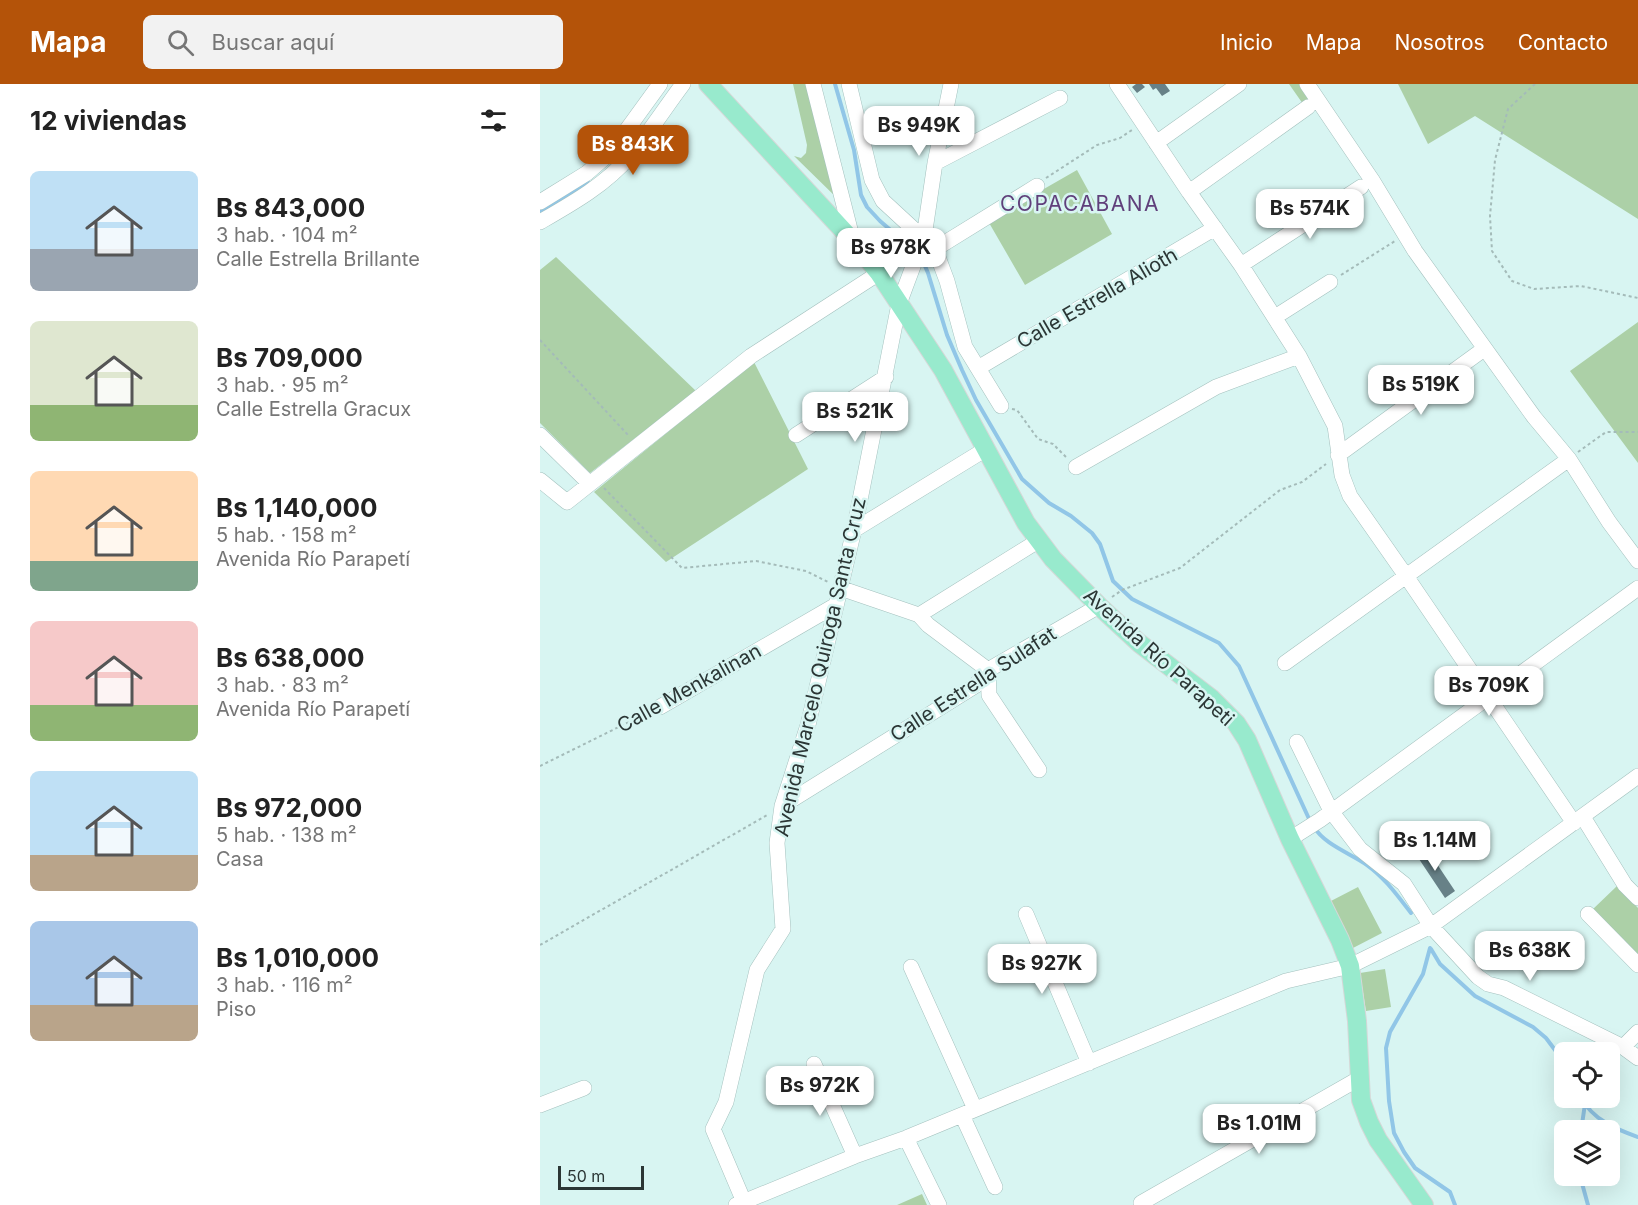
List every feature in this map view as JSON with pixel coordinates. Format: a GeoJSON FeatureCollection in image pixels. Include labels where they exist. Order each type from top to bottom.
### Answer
{"type":"FeatureCollection","features":[{"type":"Feature","properties":{"kind":"main road","name":"Avenida Río Parapeti"},"geometry":{"type":"LineString","coordinates":[[708,84],[853,241],[879,273],[943,370],[1038,541],[1099,606],[1139,644],[1212,699],[1236,723],[1247,740],[1297,835],[1350,966],[1357,1021],[1361,1100],[1378,1140],[1424,1205]]}},
{"type":"Feature","properties":{"kind":"street"},"geometry":{"type":"LineString","coordinates":[[540,202],[587,172],[610,153],[660,84]]}},
{"type":"Feature","properties":{"kind":"street"},"geometry":{"type":"LineString","coordinates":[[540,222],[584,197],[630,156],[682,84]]}},
{"type":"Feature","properties":{"kind":"street"},"geometry":{"type":"LineString","coordinates":[[813,84],[853,241]]}},
{"type":"Feature","properties":{"kind":"street"},"geometry":{"type":"LineString","coordinates":[[849,84],[872,180],[882,201],[930,243],[947,281],[965,347],[1001,405]]}},
{"type":"Feature","properties":{"kind":"street"},"geometry":{"type":"LineString","coordinates":[[930,243],[935,163],[951,84]]}},
{"type":"Feature","properties":{"kind":"street"},"geometry":{"type":"LineString","coordinates":[[1117,84],[1241,265],[1299,356],[1335,426],[1342,475],[1350,496],[1489,696],[1625,885],[1638,898]]}},
{"type":"Feature","properties":{"kind":"street"},"geometry":{"type":"LineString","coordinates":[[1156,143],[1239,84]]}},
{"type":"Feature","properties":{"kind":"street"},"geometry":{"type":"LineString","coordinates":[[1307,84],[1372,180],[1414,251],[1534,417],[1569,459],[1609,522],[1638,561]]}},
{"type":"Feature","properties":{"kind":"street"},"geometry":{"type":"LineString","coordinates":[[935,163],[1060,98]]}},
{"type":"Feature","properties":{"kind":"street"},"geometry":{"type":"LineString","coordinates":[[1189,192],[1308,107]]}},
{"type":"Feature","properties":{"kind":"street"},"geometry":{"type":"LineString","coordinates":[[900,304],[914,265],[930,243],[1037,186]]}},
{"type":"Feature","properties":{"kind":"street"},"geometry":{"type":"LineString","coordinates":[[1241,265],[1361,187]]}},
{"type":"Feature","properties":{"kind":"street","name":"Calle Estrella Alioth"},"geometry":{"type":"LineString","coordinates":[[978,368],[1215,228]]}},
{"type":"Feature","properties":{"kind":"street"},"geometry":{"type":"LineString","coordinates":[[540,480],[567,502],[751,356],[879,273]]}},
{"type":"Feature","properties":{"kind":"street"},"geometry":{"type":"LineString","coordinates":[[1275,317],[1330,282]]}},
{"type":"Feature","properties":{"kind":"street","name":"Avenida Marcelo Quiroga Santa Cruz"},"geometry":{"type":"LineString","coordinates":[[740,1203],[713,1129],[726,1102],[757,970],[783,929],[777,843],[782,806],[808,725],[854,530],[900,304]]}},
{"type":"Feature","properties":{"kind":"street"},"geometry":{"type":"LineString","coordinates":[[1338,455],[1484,349]]}},
{"type":"Feature","properties":{"kind":"street"},"geometry":{"type":"LineString","coordinates":[[1076,467],[1216,387],[1299,356]]}},
{"type":"Feature","properties":{"kind":"street"},"geometry":{"type":"LineString","coordinates":[[796,435],[886,377]]}},
{"type":"Feature","properties":{"kind":"street"},"geometry":{"type":"LineString","coordinates":[[540,435],[593,482]]}},
{"type":"Feature","properties":{"kind":"street"},"geometry":{"type":"LineString","coordinates":[[854,530],[986,449]]}},
{"type":"Feature","properties":{"kind":"street"},"geometry":{"type":"LineString","coordinates":[[1285,663],[1569,459]]}},
{"type":"Feature","properties":{"kind":"street"},"geometry":{"type":"LineString","coordinates":[[919,615],[1038,541]]}},
{"type":"Feature","properties":{"kind":"street"},"geometry":{"type":"LineString","coordinates":[[840,588],[919,615],[928,625],[987,670],[989,695],[1039,770]]}},
{"type":"Feature","properties":{"kind":"street"},"geometry":{"type":"LineString","coordinates":[[1297,835],[1638,588]]}},
{"type":"Feature","properties":{"kind":"street","name":"Calle Menkalinan"},"geometry":{"type":"LineString","coordinates":[[660,706],[836,605]]}},
{"type":"Feature","properties":{"kind":"street","name":"Calle Estrella Sulafat"},"geometry":{"type":"LineString","coordinates":[[782,806],[975,686],[987,670],[1099,606]]}},
{"type":"Feature","properties":{"kind":"street"},"geometry":{"type":"LineString","coordinates":[[1298,742],[1325,816],[1360,849],[1404,884],[1431,926],[1478,978],[1488,984],[1504,988],[1623,1047],[1638,1058]]}},
{"type":"Feature","properties":{"kind":"street"},"geometry":{"type":"LineString","coordinates":[[740,1203],[761,1200],[855,1156],[906,1138],[1286,981],[1350,966],[1431,926],[1638,776]]}},
{"type":"Feature","properties":{"kind":"street"},"geometry":{"type":"LineString","coordinates":[[1026,914],[1089,1063]]}},
{"type":"Feature","properties":{"kind":"street"},"geometry":{"type":"LineString","coordinates":[[1588,914],[1638,965]]}},
{"type":"Feature","properties":{"kind":"street"},"geometry":{"type":"LineString","coordinates":[[911,967],[969,1112],[994,1187]]}},
{"type":"Feature","properties":{"kind":"street"},"geometry":{"type":"LineString","coordinates":[[1623,1047],[1638,1032]]}},
{"type":"Feature","properties":{"kind":"street"},"geometry":{"type":"LineString","coordinates":[[814,1064],[855,1156]]}},
{"type":"Feature","properties":{"kind":"street"},"geometry":{"type":"LineString","coordinates":[[1141,1203],[1360,1078]]}},
{"type":"Feature","properties":{"kind":"street"},"geometry":{"type":"LineString","coordinates":[[540,1106],[584,1088]]}},
{"type":"Feature","properties":{"kind":"street"},"geometry":{"type":"LineString","coordinates":[[906,1138],[939,1205]]}},
{"type":"Feature","properties":{"kind":"path"},"geometry":{"type":"LineString","coordinates":[[1535,84],[1508,109],[1495,160],[1490,216],[1492,251],[1512,281],[1533,289],[1581,286],[1638,298]]}},
{"type":"Feature","properties":{"kind":"path"},"geometry":{"type":"LineString","coordinates":[[1037,186],[1097,145],[1120,138],[1143,123]]}},
{"type":"Feature","properties":{"kind":"path"},"geometry":{"type":"LineString","coordinates":[[1330,282],[1398,239],[1414,251]]}},
{"type":"Feature","properties":{"kind":"path"},"geometry":{"type":"LineString","coordinates":[[540,340],[628,435]]}},
{"type":"Feature","properties":{"kind":"path"},"geometry":{"type":"LineString","coordinates":[[1001,405],[1017,410],[1038,439],[1053,444],[1076,467]]}},
{"type":"Feature","properties":{"kind":"path"},"geometry":{"type":"LineString","coordinates":[[1569,459],[1606,432],[1638,432]]}},
{"type":"Feature","properties":{"kind":"path"},"geometry":{"type":"LineString","coordinates":[[1099,606],[1122,590],[1179,568],[1280,490],[1302,482],[1338,455]]}},
{"type":"Feature","properties":{"kind":"path"},"geometry":{"type":"LineString","coordinates":[[593,482],[682,568],[756,561],[806,571],[840,588]]}},
{"type":"Feature","properties":{"kind":"path","name":"Calle Menkalinan"},"geometry":{"type":"LineString","coordinates":[[540,766],[660,706]]}},
{"type":"Feature","properties":{"kind":"path"},"geometry":{"type":"LineString","coordinates":[[540,945],[782,806]]}},
{"type":"Feature","properties":{"kind":"green space"},"geometry":{"type":"Polygon","coordinates":[[[793,84],[806,84],[840,201],[794,156],[801,158],[806,153],[807,145],[793,84]]]}},
{"type":"Feature","properties":{"kind":"green space"},"geometry":{"type":"Polygon","coordinates":[[[1289,84],[1305,84],[1315,99],[1303,104],[1289,84]]]}},
{"type":"Feature","properties":{"kind":"green space"},"geometry":{"type":"Polygon","coordinates":[[[1398,84],[1638,84],[1638,219],[1475,116],[1428,144],[1398,84]]]}},
{"type":"Feature","properties":{"kind":"green space"},"geometry":{"type":"Polygon","coordinates":[[[1077,170],[1112,234],[1025,285],[988,221],[1077,170]]]}},
{"type":"Feature","properties":{"kind":"green space"},"geometry":{"type":"Polygon","coordinates":[[[556,257],[696,391],[590,473],[540,423],[540,270],[556,257]]]}},
{"type":"Feature","properties":{"kind":"green space"},"geometry":{"type":"Polygon","coordinates":[[[1638,322],[1638,463],[1570,371],[1638,322]]]}},
{"type":"Feature","properties":{"kind":"green space"},"geometry":{"type":"Polygon","coordinates":[[[754,362],[808,469],[666,562],[594,492],[754,362]]]}},
{"type":"Feature","properties":{"kind":"green space"},"geometry":{"type":"Polygon","coordinates":[[[1617,886],[1638,908],[1638,958],[1592,910],[1617,886]]]}},
{"type":"Feature","properties":{"kind":"green space"},"geometry":{"type":"Polygon","coordinates":[[[1358,887],[1382,933],[1353,948],[1329,902],[1358,887]]]}},
{"type":"Feature","properties":{"kind":"green space"},"geometry":{"type":"Polygon","coordinates":[[[1385,969],[1391,1007],[1366,1011],[1360,973],[1385,969]]]}},
{"type":"Feature","properties":{"kind":"green space"},"geometry":{"type":"Polygon","coordinates":[[[922,1194],[927,1205],[897,1205],[922,1194]]]}},
{"type":"Feature","properties":{"kind":"building"},"geometry":{"type":"Polygon","coordinates":[[[1142,84],[1145,87],[1137,93],[1132,87],[1142,84]]]}},
{"type":"Feature","properties":{"kind":"building"},"geometry":{"type":"Polygon","coordinates":[[[1149,84],[1165,84],[1170,91],[1162,96],[1156,88],[1153,90],[1149,84]]]}},
{"type":"Feature","properties":{"kind":"building"},"geometry":{"type":"Polygon","coordinates":[[[1425,846],[1455,891],[1445,898],[1415,853],[1425,846]]]}},
{"type":"Feature","properties":{"kind":"waterway"},"geometry":{"type":"LineString","coordinates":[[835,84],[854,150],[861,195],[867,207],[880,221],[915,251]]}},
{"type":"Feature","properties":{"kind":"waterway"},"geometry":{"type":"LineString","coordinates":[[540,212],[584,183]]}},
{"type":"Feature","properties":{"kind":"waterway"},"geometry":{"type":"LineString","coordinates":[[922,259],[947,335],[962,370],[976,400],[1022,479],[1049,503],[1071,516],[1092,533],[1100,544],[1113,581],[1132,599],[1219,643],[1239,666],[1310,821]]}},
{"type":"Feature","properties":{"kind":"waterway"},"geometry":{"type":"LineString","coordinates":[[1314,827],[1331,844],[1380,875],[1411,913]]}},
{"type":"Feature","properties":{"kind":"waterway"},"geometry":{"type":"LineString","coordinates":[[1430,948],[1423,974],[1390,1032],[1386,1048],[1389,1101],[1394,1133],[1404,1152],[1415,1168],[1450,1192],[1455,1205]]}},
{"type":"Feature","properties":{"kind":"waterway"},"geometry":{"type":"LineString","coordinates":[[1431,949],[1440,964],[1475,996],[1533,1027],[1554,1049]]}},
{"type":"Feature","properties":{"kind":"waterway"},"geometry":{"type":"LineString","coordinates":[[1583,1120],[1584,1108]]}},
{"type":"Feature","properties":{"kind":"waterway"},"geometry":{"type":"LineString","coordinates":[[1589,1108],[1598,1118],[1638,1137]]}},
{"type":"Feature","properties":{"kind":"waterway"},"geometry":{"type":"LineString","coordinates":[[1583,1186],[1588,1205]]}},
{"type":"Feature","properties":{"kind":"district","name":"COPACABANA"},"geometry":{"type":"Point","coordinates":[1080,204]}}]}
